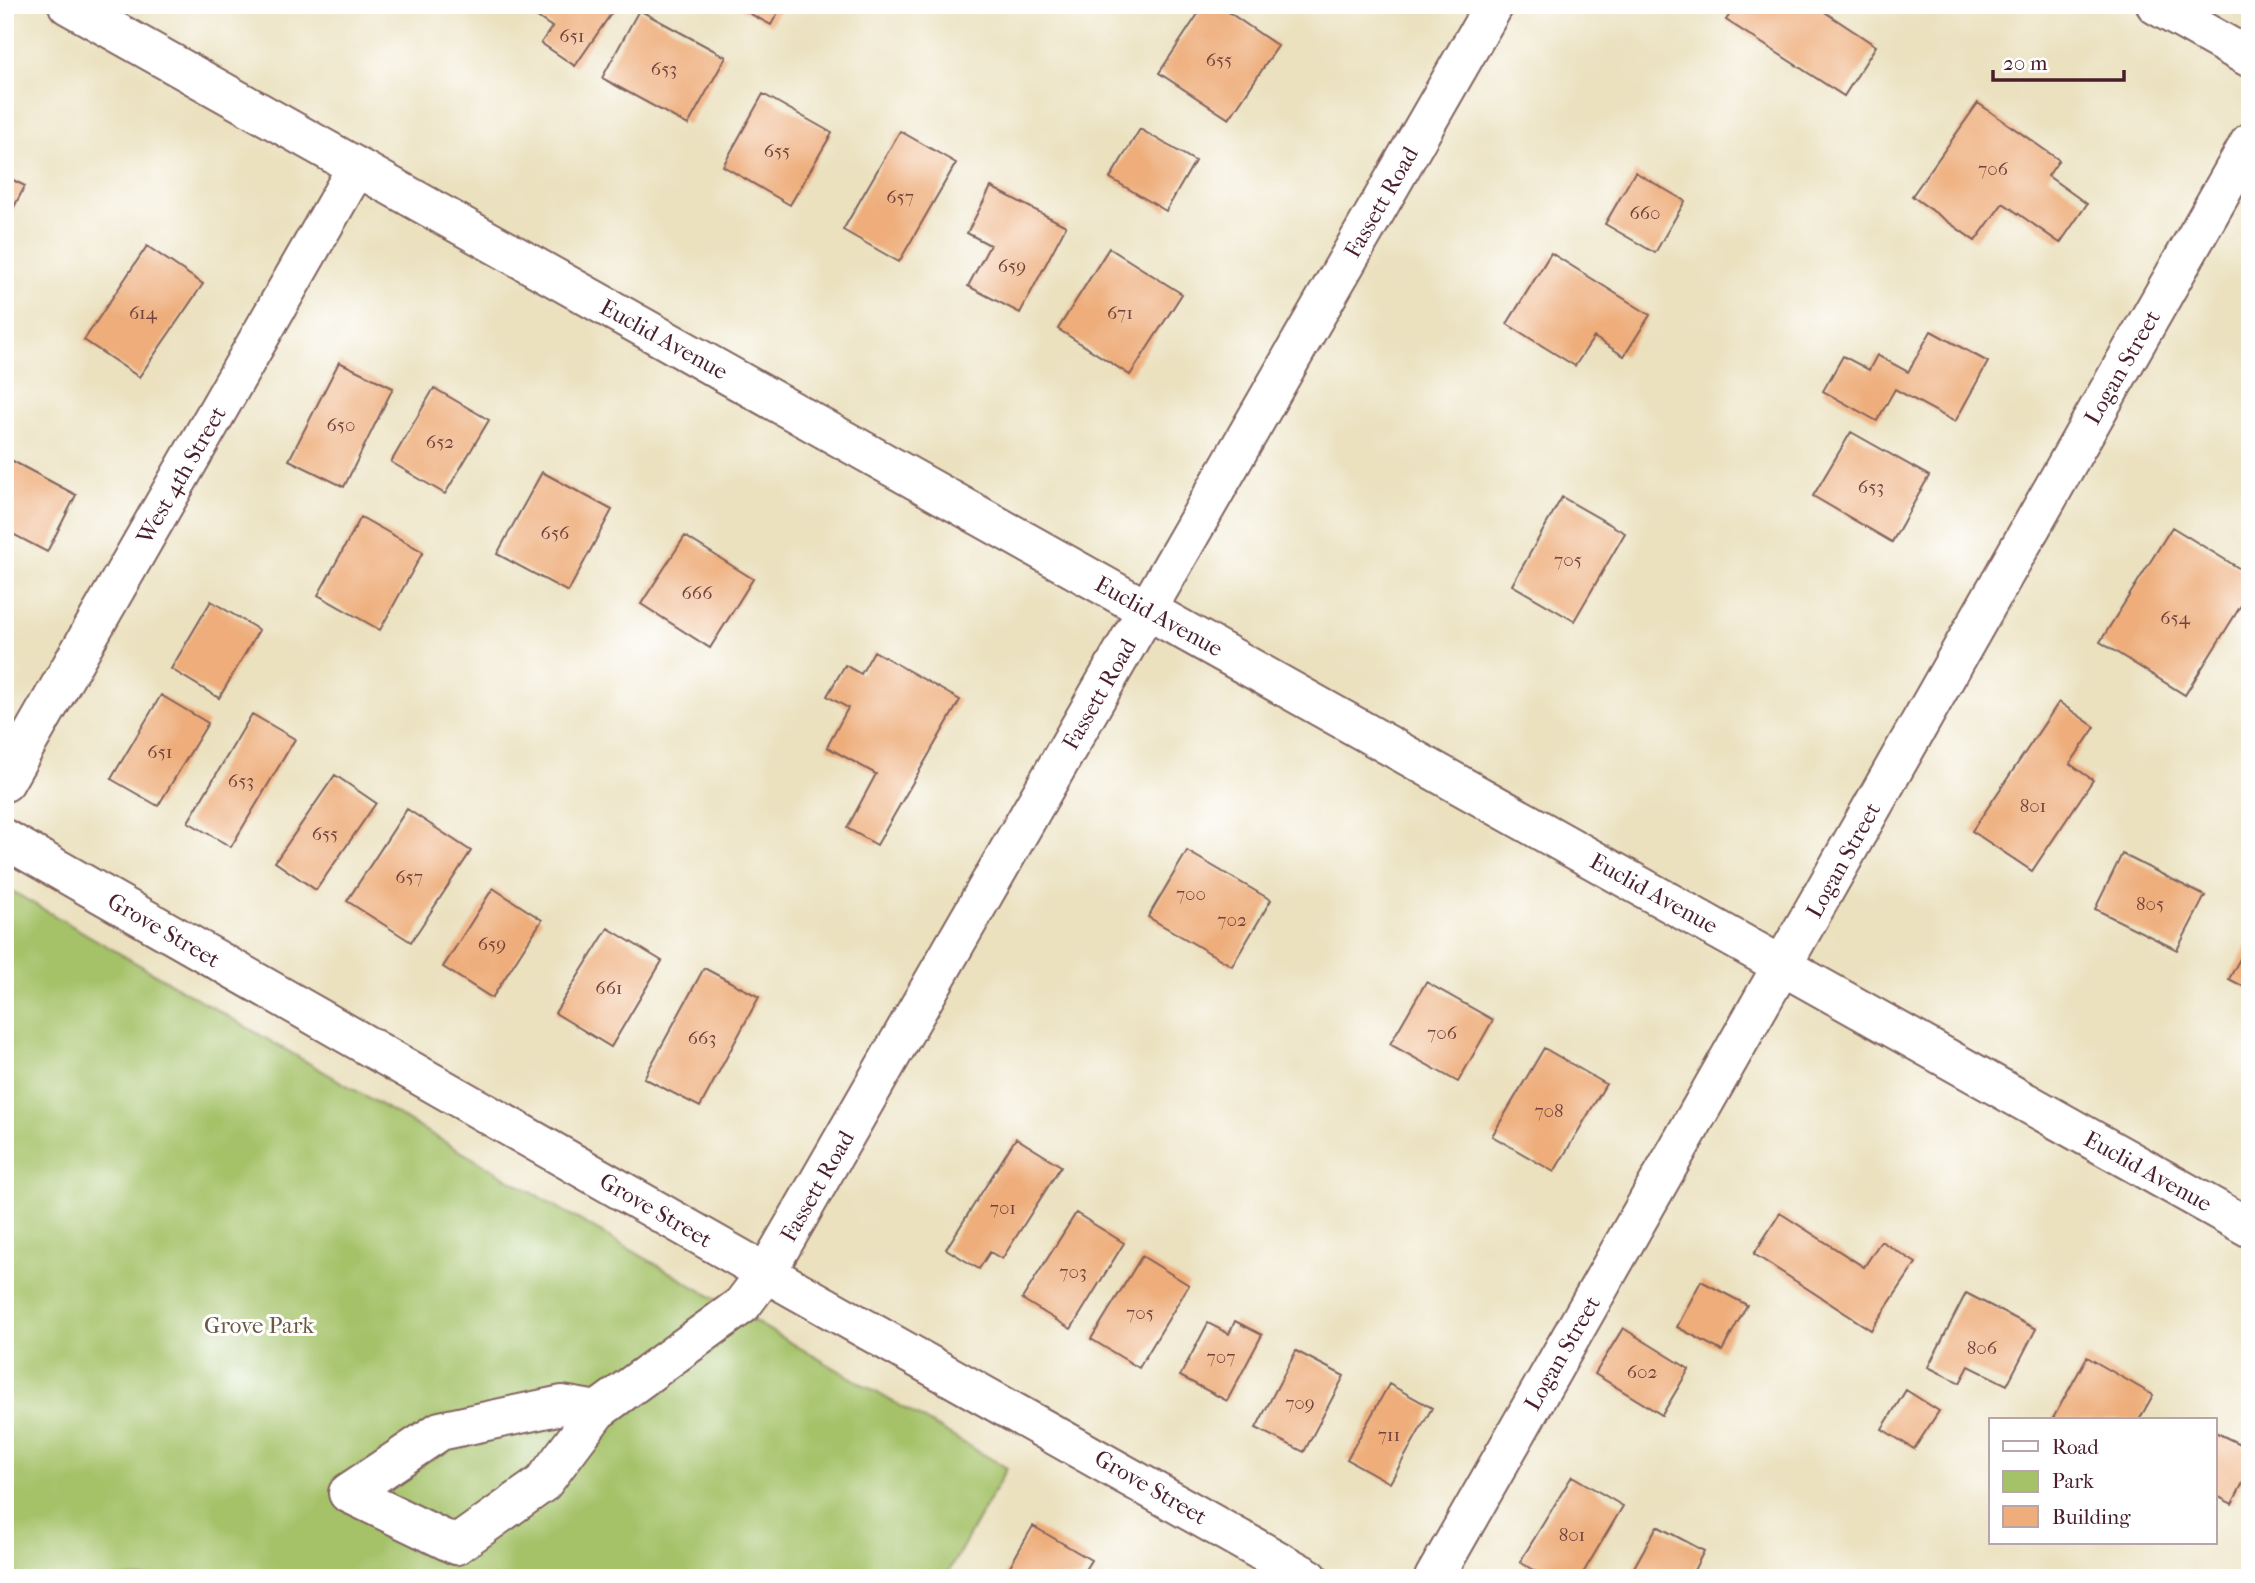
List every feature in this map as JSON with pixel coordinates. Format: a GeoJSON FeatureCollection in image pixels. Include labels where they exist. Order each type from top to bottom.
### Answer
{"type":"FeatureCollection","features":[{"type":"Feature","properties":{"kind":"street","name":"Euclid Avenue"},"geometry":{"type":"LineString","coordinates":[[68,5],[2250,1228]]}},
{"type":"Feature","properties":{"kind":"street","name":"Fassett Road"},"geometry":{"type":"LineString","coordinates":[[597,1411],[562,1405],[440,1432],[348,1493],[456,1545],[543,1483],[597,1411],[742,1305],[766,1273],[1494,5]]}},
{"type":"Feature","properties":{"kind":"street"},"geometry":{"type":"LineString","coordinates":[[2156,5],[2250,58]]}},
{"type":"Feature","properties":{"kind":"street","name":"Logan Street"},"geometry":{"type":"LineString","coordinates":[[1434,1578],[2250,142]]}},
{"type":"Feature","properties":{"kind":"street","name":"West 4th Street"},"geometry":{"type":"LineString","coordinates":[[5,782],[357,167]]}},
{"type":"Feature","properties":{"kind":"street","name":"Grove Street"},"geometry":{"type":"LineString","coordinates":[[5,839],[766,1273],[1309,1578]]}},
{"type":"Feature","properties":{"kind":"green space","name":"Grove Park"},"geometry":{"type":"Polygon","coordinates":[[[5,887],[1007,1468],[945,1578],[5,1578],[5,887]]]}},
{"type":"Feature","properties":{"kind":"building"},"geometry":{"type":"Polygon","coordinates":[[[526,5],[617,5],[575,66],[541,43],[552,27],[524,8],[526,5]]]}},
{"type":"Feature","properties":{"kind":"building"},"geometry":{"type":"Polygon","coordinates":[[[734,5],[782,5],[771,25],[734,5]]]}},
{"type":"Feature","properties":{"kind":"building"},"geometry":{"type":"Polygon","coordinates":[[[1204,5],[1218,5],[1278,46],[1229,119],[1159,73],[1204,5]]]}},
{"type":"Feature","properties":{"kind":"building"},"geometry":{"type":"Polygon","coordinates":[[[1736,5],[1814,5],[1876,46],[1844,96],[1726,20],[1736,5]]]}},
{"type":"Feature","properties":{"kind":"building"},"geometry":{"type":"Polygon","coordinates":[[[639,10],[726,57],[688,125],[602,78],[639,10]]]}},
{"type":"Feature","properties":{"kind":"building"},"geometry":{"type":"Polygon","coordinates":[[[763,94],[832,133],[790,205],[723,166],[763,94]]]}},
{"type":"Feature","properties":{"kind":"building"},"geometry":{"type":"Polygon","coordinates":[[[1978,103],[2059,160],[2048,176],[2087,204],[2060,243],[2003,203],[1975,241],[1912,196],[1978,103]]]}},
{"type":"Feature","properties":{"kind":"building"},"geometry":{"type":"Polygon","coordinates":[[[1140,129],[1195,161],[1166,211],[1110,178],[1140,129]]]}},
{"type":"Feature","properties":{"kind":"building"},"geometry":{"type":"Polygon","coordinates":[[[900,131],[956,163],[899,262],[843,230],[900,131]]]}},
{"type":"Feature","properties":{"kind":"building"},"geometry":{"type":"Polygon","coordinates":[[[1635,172],[1685,201],[1655,253],[1605,224],[1635,172]]]}},
{"type":"Feature","properties":{"kind":"building"},"geometry":{"type":"Polygon","coordinates":[[[5,176],[25,186],[5,224],[5,176]]]}},
{"type":"Feature","properties":{"kind":"building"},"geometry":{"type":"Polygon","coordinates":[[[991,187],[1066,226],[1020,313],[968,286],[990,245],[967,233],[991,187]]]}},
{"type":"Feature","properties":{"kind":"building"},"geometry":{"type":"Polygon","coordinates":[[[147,246],[203,284],[139,377],[84,340],[147,246]]]}},
{"type":"Feature","properties":{"kind":"building"},"geometry":{"type":"Polygon","coordinates":[[[1109,248],[1182,294],[1130,375],[1058,329],[1109,248]]]}},
{"type":"Feature","properties":{"kind":"building"},"geometry":{"type":"Polygon","coordinates":[[[1551,253],[1650,315],[1624,356],[1594,337],[1575,366],[1507,324],[1551,253]]]}},
{"type":"Feature","properties":{"kind":"building"},"geometry":{"type":"Polygon","coordinates":[[[1931,331],[1988,362],[1955,422],[1895,389],[1877,421],[1823,391],[1843,356],[1869,370],[1877,355],[1908,372],[1931,331]]]}},
{"type":"Feature","properties":{"kind":"building"},"geometry":{"type":"Polygon","coordinates":[[[339,362],[393,388],[344,487],[289,460],[339,362]]]}},
{"type":"Feature","properties":{"kind":"building"},"geometry":{"type":"Polygon","coordinates":[[[434,388],[489,420],[445,494],[391,462],[434,388]]]}},
{"type":"Feature","properties":{"kind":"building"},"geometry":{"type":"Polygon","coordinates":[[[1851,432],[1929,476],[1892,542],[1813,496],[1851,432]]]}},
{"type":"Feature","properties":{"kind":"building"},"geometry":{"type":"Polygon","coordinates":[[[9,459],[76,495],[47,552],[5,530],[5,466],[9,459]]]}},
{"type":"Feature","properties":{"kind":"building"},"geometry":{"type":"Polygon","coordinates":[[[542,472],[612,510],[568,592],[497,554],[542,472]]]}},
{"type":"Feature","properties":{"kind":"building"},"geometry":{"type":"Polygon","coordinates":[[[1562,497],[1625,533],[1574,621],[1512,585],[1562,497]]]}},
{"type":"Feature","properties":{"kind":"building"},"geometry":{"type":"Polygon","coordinates":[[[361,517],[423,552],[380,630],[318,595],[361,517]]]}},
{"type":"Feature","properties":{"kind":"building"},"geometry":{"type":"Polygon","coordinates":[[[2172,527],[2250,575],[2250,591],[2185,695],[2100,642],[2172,527]]]}},
{"type":"Feature","properties":{"kind":"building"},"geometry":{"type":"Polygon","coordinates":[[[685,536],[753,579],[710,648],[641,604],[685,536]]]}},
{"type":"Feature","properties":{"kind":"building"},"geometry":{"type":"Polygon","coordinates":[[[211,601],[259,630],[219,698],[171,669],[211,601]]]}},
{"type":"Feature","properties":{"kind":"building"},"geometry":{"type":"Polygon","coordinates":[[[874,651],[960,700],[877,845],[847,828],[876,774],[827,747],[848,708],[827,696],[845,665],[861,674],[874,651]]]}},
{"type":"Feature","properties":{"kind":"building"},"geometry":{"type":"Polygon","coordinates":[[[161,695],[208,723],[158,806],[111,779],[161,695]]]}},
{"type":"Feature","properties":{"kind":"building"},"geometry":{"type":"Polygon","coordinates":[[[2059,702],[2095,727],[2070,764],[2093,780],[2032,871],[1972,831],[2059,702]]]}},
{"type":"Feature","properties":{"kind":"building"},"geometry":{"type":"Polygon","coordinates":[[[252,714],[295,739],[231,847],[188,822],[252,714]]]}},
{"type":"Feature","properties":{"kind":"building"},"geometry":{"type":"Polygon","coordinates":[[[335,775],[376,803],[316,890],[275,862],[335,775]]]}},
{"type":"Feature","properties":{"kind":"building"},"geometry":{"type":"Polygon","coordinates":[[[407,809],[471,851],[411,942],[347,901],[407,809]]]}},
{"type":"Feature","properties":{"kind":"building"},"geometry":{"type":"Polygon","coordinates":[[[1187,851],[1271,900],[1232,966],[1148,917],[1187,851]]]}},
{"type":"Feature","properties":{"kind":"building"},"geometry":{"type":"Polygon","coordinates":[[[2122,854],[2205,896],[2177,950],[2095,909],[2122,854]]]}},
{"type":"Feature","properties":{"kind":"building"},"geometry":{"type":"Polygon","coordinates":[[[493,888],[542,920],[492,998],[443,967],[493,888]]]}},
{"type":"Feature","properties":{"kind":"building"},"geometry":{"type":"Polygon","coordinates":[[[608,928],[662,961],[611,1047],[555,1013],[608,928]]]}},
{"type":"Feature","properties":{"kind":"building"},"geometry":{"type":"Polygon","coordinates":[[[2250,940],[2250,990],[2229,979],[2250,940]]]}},
{"type":"Feature","properties":{"kind":"building"},"geometry":{"type":"Polygon","coordinates":[[[704,968],[759,997],[700,1107],[644,1078],[704,968]]]}},
{"type":"Feature","properties":{"kind":"building"},"geometry":{"type":"Polygon","coordinates":[[[1426,982],[1493,1020],[1458,1082],[1390,1044],[1426,982]]]}},
{"type":"Feature","properties":{"kind":"building"},"geometry":{"type":"Polygon","coordinates":[[[1544,1048],[1606,1084],[1554,1172],[1492,1136],[1544,1048]]]}},
{"type":"Feature","properties":{"kind":"building"},"geometry":{"type":"Polygon","coordinates":[[[1016,1138],[1061,1166],[1002,1259],[990,1252],[979,1269],[946,1249],[1016,1138]]]}},
{"type":"Feature","properties":{"kind":"building"},"geometry":{"type":"Polygon","coordinates":[[[1076,1213],[1124,1243],[1071,1329],[1022,1299],[1076,1213]]]}},
{"type":"Feature","properties":{"kind":"building"},"geometry":{"type":"Polygon","coordinates":[[[1780,1213],[1864,1267],[1881,1241],[1916,1263],[1871,1330],[1754,1254],[1780,1213]]]}},
{"type":"Feature","properties":{"kind":"building"},"geometry":{"type":"Polygon","coordinates":[[[1142,1256],[1189,1285],[1139,1368],[1091,1339],[1142,1256]]]}},
{"type":"Feature","properties":{"kind":"building"},"geometry":{"type":"Polygon","coordinates":[[[1701,1281],[1747,1305],[1722,1351],[1677,1327],[1701,1281]]]}},
{"type":"Feature","properties":{"kind":"building"},"geometry":{"type":"Polygon","coordinates":[[[1966,1293],[2036,1329],[2007,1385],[1969,1366],[1960,1383],[1928,1367],[1966,1293]]]}},
{"type":"Feature","properties":{"kind":"building"},"geometry":{"type":"Polygon","coordinates":[[[1235,1321],[1262,1335],[1227,1401],[1180,1376],[1208,1323],[1229,1334],[1235,1321]]]}},
{"type":"Feature","properties":{"kind":"building"},"geometry":{"type":"Polygon","coordinates":[[[1623,1328],[1689,1369],[1662,1415],[1595,1374],[1623,1328]]]}},
{"type":"Feature","properties":{"kind":"building"},"geometry":{"type":"Polygon","coordinates":[[[1296,1351],[1344,1376],[1304,1452],[1256,1428],[1296,1351]]]}},
{"type":"Feature","properties":{"kind":"building"},"geometry":{"type":"Polygon","coordinates":[[[2087,1357],[2153,1395],[2140,1418],[2053,1418],[2087,1357]]]}},
{"type":"Feature","properties":{"kind":"building"},"geometry":{"type":"Polygon","coordinates":[[[1389,1384],[1432,1408],[1390,1483],[1347,1459],[1389,1384]]]}},
{"type":"Feature","properties":{"kind":"building"},"geometry":{"type":"Polygon","coordinates":[[[1906,1390],[1939,1411],[1914,1449],[1882,1429],[1906,1390]]]}},
{"type":"Feature","properties":{"kind":"building"},"geometry":{"type":"Polygon","coordinates":[[[2216,1432],[2250,1449],[2250,1469],[2232,1504],[2216,1496],[2216,1432]]]}},
{"type":"Feature","properties":{"kind":"building"},"geometry":{"type":"Polygon","coordinates":[[[1572,1476],[1623,1506],[1580,1578],[1546,1578],[1520,1562],[1572,1476]]]}},
{"type":"Feature","properties":{"kind":"building"},"geometry":{"type":"Polygon","coordinates":[[[1033,1526],[1091,1560],[1080,1578],[1003,1578],[1033,1526]]]}},
{"type":"Feature","properties":{"kind":"building"},"geometry":{"type":"Polygon","coordinates":[[[1657,1526],[1704,1551],[1690,1578],[1628,1578],[1657,1526]]]}}]}
